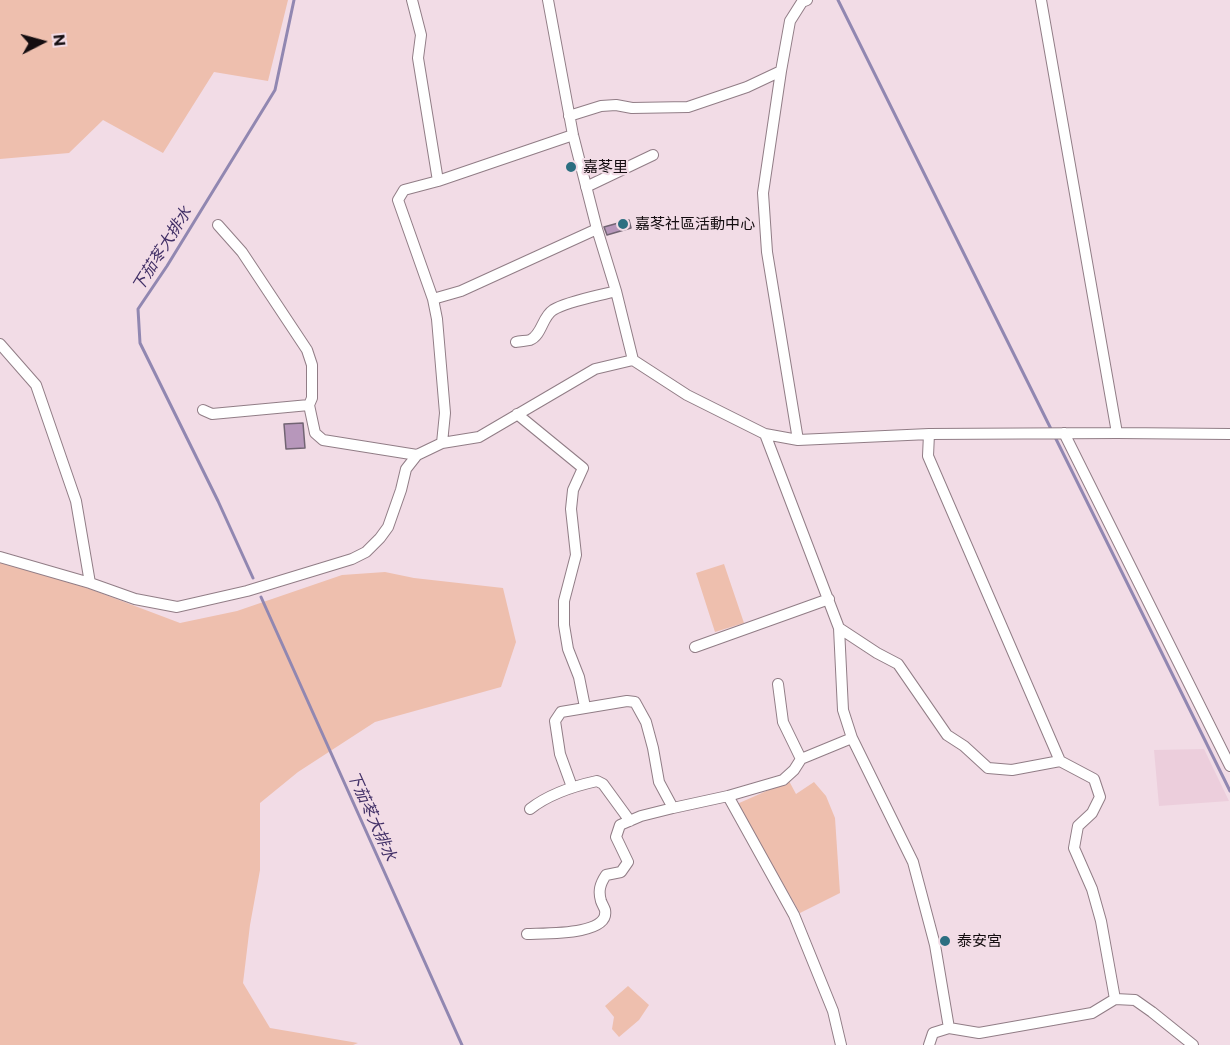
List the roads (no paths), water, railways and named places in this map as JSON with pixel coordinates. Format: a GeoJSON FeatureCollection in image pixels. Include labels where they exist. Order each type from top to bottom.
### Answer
{"type":"FeatureCollection","features":[{"type":"Feature","properties":{"kind":"street"},"geometry":{"type":"LineString","coordinates":[[412,0],[421,34],[418,58],[438,181]]}},
{"type":"Feature","properties":{"kind":"street"},"geometry":{"type":"LineString","coordinates":[[548,0],[573,135],[633,360],[687,395],[765,434],[798,440],[928,434],[1230,434]]}},
{"type":"Feature","properties":{"kind":"street"},"geometry":{"type":"LineString","coordinates":[[798,440],[767,252],[763,193],[790,21],[802,2],[807,0]]}},
{"type":"Feature","properties":{"kind":"street"},"geometry":{"type":"LineString","coordinates":[[1041,0],[1117,433]]}},
{"type":"Feature","properties":{"kind":"street"},"geometry":{"type":"LineString","coordinates":[[569,116],[600,106],[688,107],[747,87],[781,71]]}},
{"type":"Feature","properties":{"kind":"street"},"geometry":{"type":"LineString","coordinates":[[442,443],[445,413],[437,319],[433,299],[398,200],[405,190],[573,135]]}},
{"type":"Feature","properties":{"kind":"street"},"geometry":{"type":"LineString","coordinates":[[586,187],[653,155]]}},
{"type":"Feature","properties":{"kind":"street"},"geometry":{"type":"LineString","coordinates":[[218,225],[242,252],[306,351],[312,365],[312,398],[309,405],[315,433],[323,440],[417,455]]}},
{"type":"Feature","properties":{"kind":"street"},"geometry":{"type":"LineString","coordinates":[[433,299],[461,291],[597,229]]}},
{"type":"Feature","properties":{"kind":"street"},"geometry":{"type":"LineString","coordinates":[[516,342],[531,339],[538,333],[545,318],[553,310],[579,300],[616,291]]}},
{"type":"Feature","properties":{"kind":"street"},"geometry":{"type":"LineString","coordinates":[[0,344],[36,385],[76,501],[90,584]]}},
{"type":"Feature","properties":{"kind":"street"},"geometry":{"type":"LineString","coordinates":[[0,557],[135,599],[177,607],[247,591],[352,559],[366,552],[388,527],[402,490],[406,469],[417,455],[442,443],[479,437],[595,369],[633,360]]}},
{"type":"Feature","properties":{"kind":"street"},"geometry":{"type":"LineString","coordinates":[[203,410],[212,414],[309,405]]}},
{"type":"Feature","properties":{"kind":"street"},"geometry":{"type":"LineString","coordinates":[[517,414],[583,468],[573,490],[572,509],[576,555],[564,601],[564,625],[568,649],[579,677],[585,707]]}},
{"type":"Feature","properties":{"kind":"street"},"geometry":{"type":"LineString","coordinates":[[765,434],[839,628],[843,710],[852,738],[913,862],[934,945],[949,1028]]}},
{"type":"Feature","properties":{"kind":"street"},"geometry":{"type":"LineString","coordinates":[[928,434],[928,456],[1060,761],[1094,779],[1100,797],[1092,813],[1078,826],[1074,848],[1092,889],[1101,921],[1115,999]]}},
{"type":"Feature","properties":{"kind":"street"},"geometry":{"type":"LineString","coordinates":[[1064,434],[1230,766]]}},
{"type":"Feature","properties":{"kind":"street"},"geometry":{"type":"LineString","coordinates":[[695,647],[829,599]]}},
{"type":"Feature","properties":{"kind":"street"},"geometry":{"type":"LineString","coordinates":[[839,628],[898,664],[947,735],[964,746],[988,768],[1012,771],[1060,761]]}},
{"type":"Feature","properties":{"kind":"street"},"geometry":{"type":"LineString","coordinates":[[778,684],[783,722],[801,759]]}},
{"type":"Feature","properties":{"kind":"street"},"geometry":{"type":"LineString","coordinates":[[572,787],[560,754],[555,721],[561,712],[627,701],[635,702],[646,722],[659,782],[673,808]]}},
{"type":"Feature","properties":{"kind":"street"},"geometry":{"type":"LineString","coordinates":[[527,933],[567,932],[594,927],[603,919],[605,912],[600,899],[600,884],[606,876],[621,872],[628,862],[616,837],[620,825],[673,808],[728,796],[783,780],[794,770],[801,759],[852,738]]}},
{"type":"Feature","properties":{"kind":"street"},"geometry":{"type":"LineString","coordinates":[[530,810],[572,787],[597,781],[603,784],[630,821]]}},
{"type":"Feature","properties":{"kind":"street"},"geometry":{"type":"LineString","coordinates":[[728,796],[794,915],[833,1011],[841,1045]]}},
{"type":"Feature","properties":{"kind":"street"},"geometry":{"type":"LineString","coordinates":[[929,1045],[933,1033],[949,1028],[979,1033],[1092,1013],[1115,999],[1135,1000],[1193,1045]]}},
{"type":"Feature","properties":{"kind":"waterway","name":"下茄苳大排水"},"geometry":{"type":"LineString","coordinates":[[253,578],[218,501],[140,343],[138,309],[275,90],[294,0]]}},
{"type":"Feature","properties":{"kind":"waterway"},"geometry":{"type":"LineString","coordinates":[[838,0],[1052,431]]}},
{"type":"Feature","properties":{"kind":"waterway"},"geometry":{"type":"LineString","coordinates":[[1055,437],[1230,791]]}},
{"type":"Feature","properties":{"kind":"waterway","name":"下茄苳大排水"},"geometry":{"type":"LineString","coordinates":[[261,597],[462,1045]]}},
{"type":"Feature","properties":{"kind":"place","name":"嘉苳里"},"geometry":{"type":"Point","coordinates":[571,167]}},
{"type":"Feature","properties":{"kind":"place","name":"嘉苳社區活動中心"},"geometry":{"type":"Point","coordinates":[623,224]}},
{"type":"Feature","properties":{"kind":"place","name":"泰安宮"},"geometry":{"type":"Point","coordinates":[945,941]}}]}
